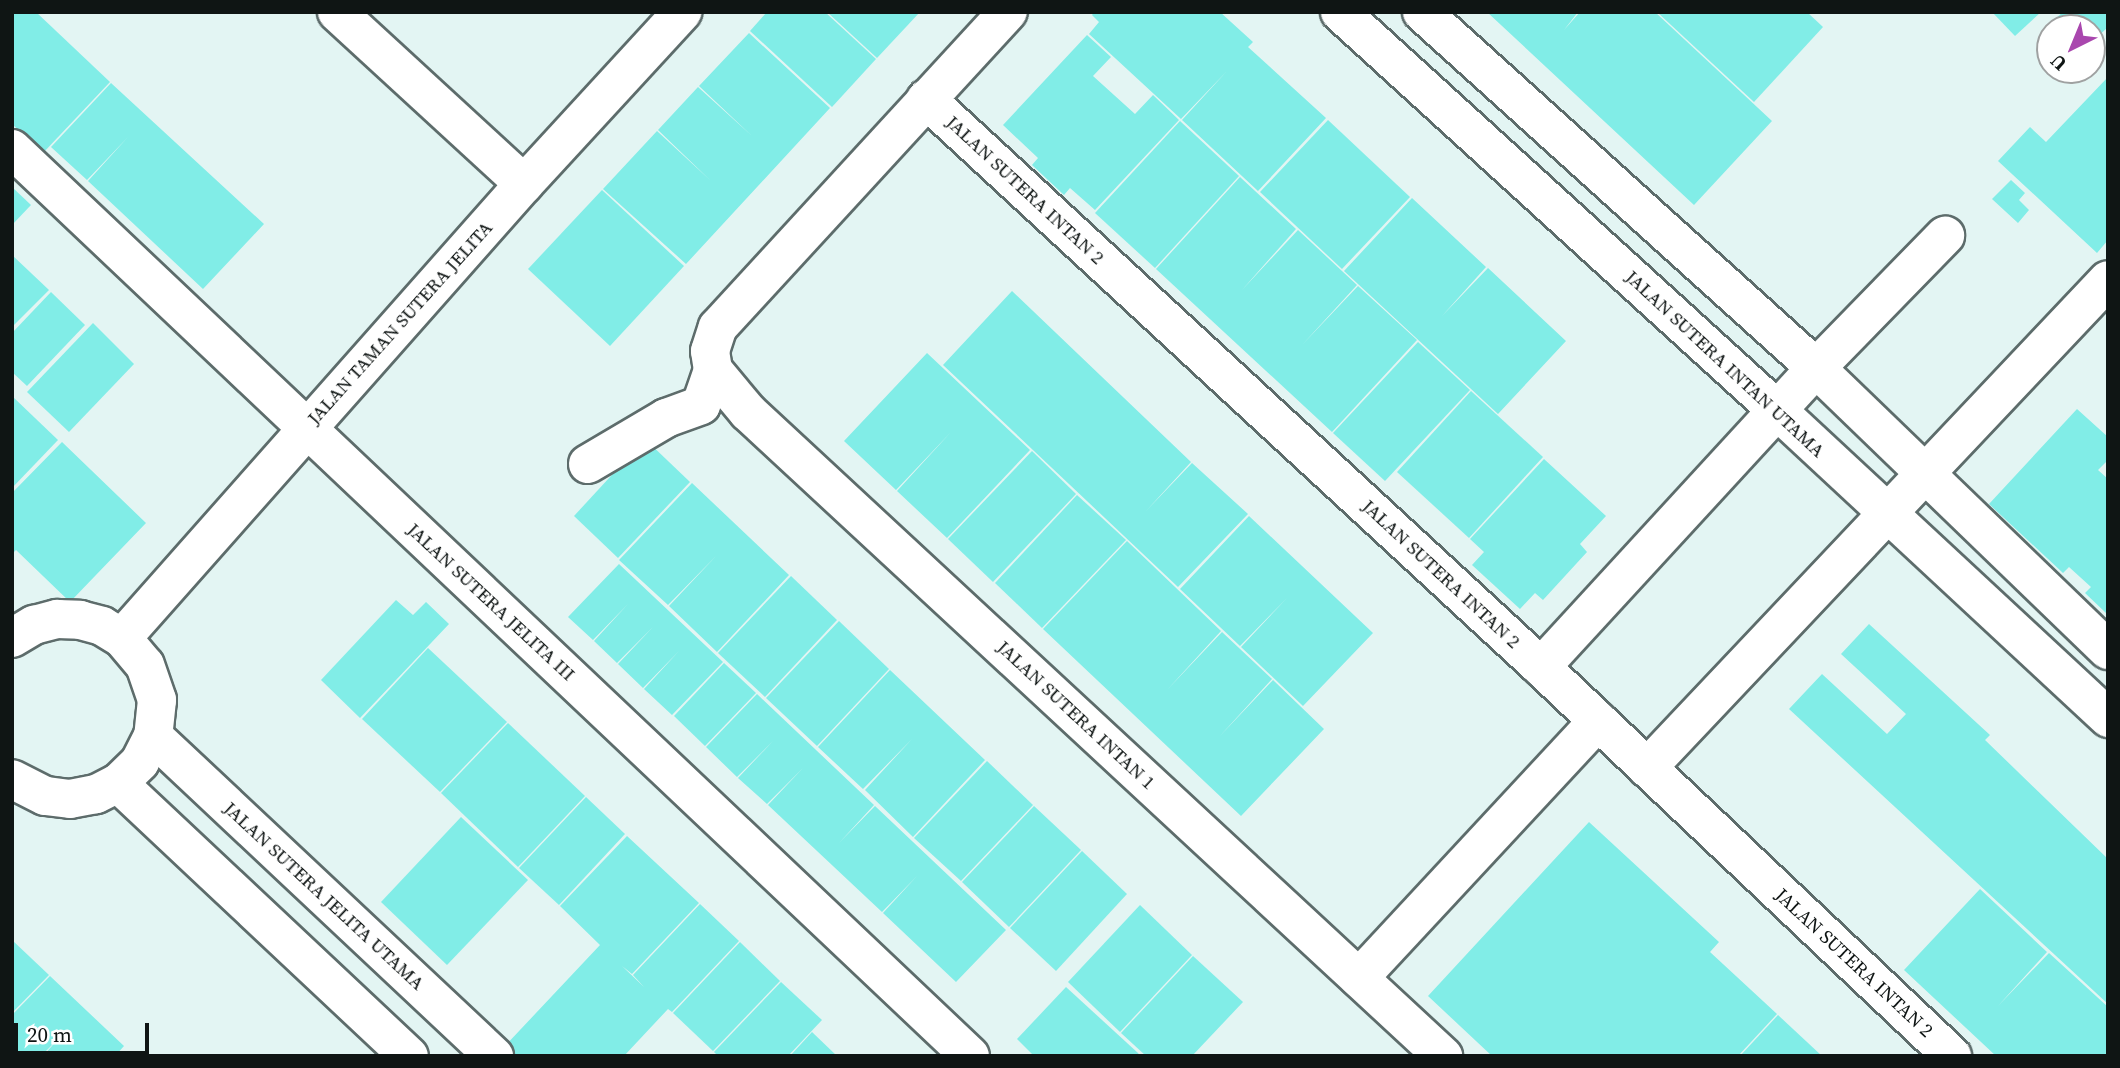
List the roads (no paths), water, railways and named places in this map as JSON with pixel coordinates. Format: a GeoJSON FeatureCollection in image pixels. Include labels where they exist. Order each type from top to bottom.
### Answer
{"type":"FeatureCollection","features":[{"type":"Feature","properties":{"kind":"street"},"geometry":{"type":"LineString","coordinates":[[337,12],[524,184]]}},
{"type":"Feature","properties":{"kind":"street","name":"JALAN TAMAN SUTERA JELITA"},"geometry":{"type":"LineString","coordinates":[[122,638],[524,184],[682,12]]}},
{"type":"Feature","properties":{"kind":"street"},"geometry":{"type":"LineString","coordinates":[[588,464],[666,418],[701,405],[713,370],[710,351],[718,327],[1007,12]]}},
{"type":"Feature","properties":{"kind":"street","name":"JALAN SUTERA INTAN UTAMA"},"geometry":{"type":"LineString","coordinates":[[1340,12],[1778,411],[2108,718]]}},
{"type":"Feature","properties":{"kind":"street"},"geometry":{"type":"LineString","coordinates":[[1422,12],[1816,368],[2108,650]]}},
{"type":"Feature","properties":{"kind":"street","name":"JALAN SUTERA INTAN 2"},"geometry":{"type":"LineString","coordinates":[[926,99],[1541,667],[1952,1056]]}},
{"type":"Feature","properties":{"kind":"street","name":"JALAN SUTERA JELITA III"},"geometry":{"type":"LineString","coordinates":[[12,149],[970,1056]]}},
{"type":"Feature","properties":{"kind":"street"},"geometry":{"type":"LineString","coordinates":[[1541,667],[1816,368],[1945,236]]}},
{"type":"Feature","properties":{"kind":"street"},"geometry":{"type":"LineString","coordinates":[[1647,768],[2108,281]]}},
{"type":"Feature","properties":{"kind":"street","name":"JALAN SUTERA INTAN 1"},"geometry":{"type":"LineString","coordinates":[[713,370],[748,412],[1443,1056]]}},
{"type":"Feature","properties":{"kind":"street"},"geometry":{"type":"LineString","coordinates":[[12,779],[45,796],[70,799],[96,794],[118,783],[140,762],[153,736],[157,700],[145,665],[122,638],[102,626],[80,620],[20,622]]}},
{"type":"Feature","properties":{"kind":"street"},"geometry":{"type":"LineString","coordinates":[[1359,978],[1598,721]]}},
{"type":"Feature","properties":{"kind":"street","name":"JALAN SUTERA JELITA UTAMA"},"geometry":{"type":"LineString","coordinates":[[153,736],[494,1056]]}},
{"type":"Feature","properties":{"kind":"street"},"geometry":{"type":"LineString","coordinates":[[118,783],[410,1056]]}}]}
